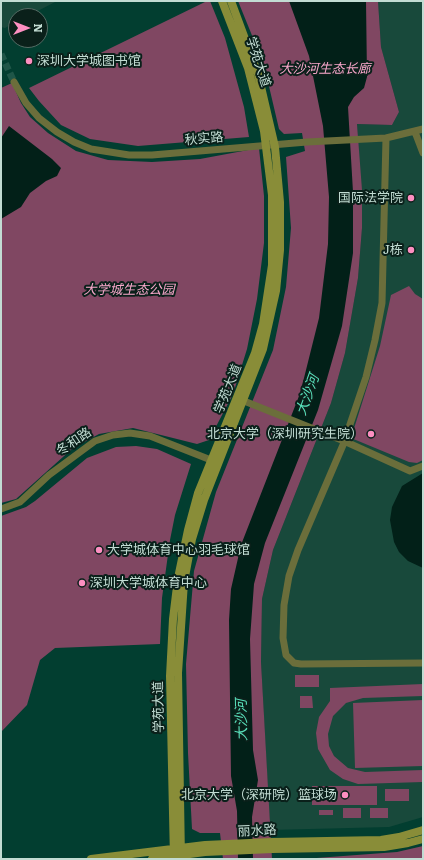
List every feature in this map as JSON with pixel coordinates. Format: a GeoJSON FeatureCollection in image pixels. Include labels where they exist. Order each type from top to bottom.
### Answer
{"type":"FeatureCollection","features":[{"type":"Feature","properties":{"kind":"street","name":"学苑大道"},"geometry":{"type":"LineString","coordinates":[[215,461],[255,353],[266,306],[272,265],[273,233],[270,145],[248,68],[222,1]]}},
{"type":"Feature","properties":{"kind":"street","name":"学苑大道"},"geometry":{"type":"LineString","coordinates":[[177,855],[170,678],[173,619],[178,578],[188,530],[198,493],[244,401],[263,349],[272,310],[278,270],[280,202],[258,74],[231,1]]}},
{"type":"Feature","properties":{"kind":"street","name":"秋实路"},"geometry":{"type":"LineString","coordinates":[[14,82],[26,103],[39,118],[57,132],[91,149],[129,155],[152,155],[307,142],[386,138],[423,130]]}},
{"type":"Feature","properties":{"kind":"street"},"geometry":{"type":"LineString","coordinates":[[415,132],[423,154]]}},
{"type":"Feature","properties":{"kind":"street"},"geometry":{"type":"LineString","coordinates":[[386,138],[382,303],[366,378],[344,441],[298,550],[289,576],[284,605],[283,638],[286,655],[294,663],[423,663]]}},
{"type":"Feature","properties":{"kind":"street"},"geometry":{"type":"LineString","coordinates":[[244,401],[330,435],[410,470],[423,466]]}},
{"type":"Feature","properties":{"kind":"street","name":"冬和路"},"geometry":{"type":"LineString","coordinates":[[1,509],[20,502],[74,454],[104,437],[130,433],[150,436],[215,461]]}},
{"type":"Feature","properties":{"kind":"street","name":"丽水路"},"geometry":{"type":"LineString","coordinates":[[152,859],[205,849],[399,838],[423,830]]}},
{"type":"Feature","properties":{"kind":"street","name":"丽水路"},"geometry":{"type":"LineString","coordinates":[[272,845],[373,848],[396,846],[423,838]]}},
{"type":"Feature","properties":{"kind":"street","name":"丽水路"},"geometry":{"type":"LineString","coordinates":[[91,859],[177,855]]}},
{"type":"Feature","properties":{"kind":"shaded area"},"geometry":{"type":"Polygon","coordinates":[[[1,1],[57,1],[43,8],[8,8],[8,26],[5,28],[1,27],[1,1]]]}},
{"type":"Feature","properties":{"kind":"shaded area","name":"北京大学（深圳研究生院）"},"geometry":{"type":"Polygon","coordinates":[[[378,1],[423,1],[423,817],[389,827],[270,830],[261,662],[262,599],[273,550],[331,403],[345,353],[358,278],[362,228],[357,124],[392,125],[399,112],[381,47],[378,1]]]}},
{"type":"Feature","properties":{"kind":"green space"},"geometry":{"type":"Polygon","coordinates":[[[207,1],[210,1],[225,38],[244,107],[249,137],[138,146],[90,139],[61,125],[29,88],[207,1]]]}},
{"type":"Feature","properties":{"kind":"green space","name":"大沙河生态长廊"},"geometry":{"type":"Polygon","coordinates":[[[238,1],[378,1],[381,47],[399,112],[392,125],[357,124],[362,190],[362,228],[358,278],[345,353],[331,403],[273,550],[262,599],[261,662],[272,859],[223,859],[220,833],[200,833],[192,829],[188,753],[186,664],[194,571],[216,492],[273,350],[286,287],[291,228],[286,157],[305,151],[302,133],[284,134],[279,129],[264,65],[238,1]]]}},
{"type":"Feature","properties":{"kind":"green space","name":"大学城生态公园"},"geometry":{"type":"Polygon","coordinates":[[[12,83],[21,103],[30,117],[48,133],[76,151],[108,160],[152,162],[200,159],[259,148],[264,196],[264,243],[257,299],[247,349],[233,394],[209,440],[197,444],[133,428],[99,434],[73,448],[16,499],[1,503],[1,88],[12,83]]]}},
{"type":"Feature","properties":{"kind":"green space"},"geometry":{"type":"Polygon","coordinates":[[[409,286],[415,294],[423,299],[423,460],[417,463],[409,462],[351,438],[380,346],[391,295],[409,286]]]}},
{"type":"Feature","properties":{"kind":"green space","name":"深圳大学城体育中心"},"geometry":{"type":"Polygon","coordinates":[[[136,446],[157,449],[191,464],[175,515],[170,540],[162,598],[160,644],[55,648],[40,660],[27,705],[1,732],[1,516],[26,507],[35,501],[87,458],[116,447],[136,446]]]}},
{"type":"Feature","properties":{"kind":"green space"},"geometry":{"type":"Polygon","coordinates":[[[295,675],[319,675],[319,687],[295,687],[295,675]]]}},
{"type":"Feature","properties":{"kind":"green space"},"geometry":{"type":"Polygon","coordinates":[[[423,684],[423,696],[363,698],[346,703],[333,716],[328,734],[329,746],[334,756],[348,768],[365,772],[423,770],[423,782],[358,784],[343,779],[330,770],[318,749],[316,733],[319,717],[330,701],[330,688],[423,684]]]}},
{"type":"Feature","properties":{"kind":"green space"},"geometry":{"type":"Polygon","coordinates":[[[300,696],[312,696],[313,708],[300,708],[300,696]]]}},
{"type":"Feature","properties":{"kind":"green space"},"geometry":{"type":"Polygon","coordinates":[[[423,700],[423,766],[355,768],[353,703],[423,700]]]}},
{"type":"Feature","properties":{"kind":"green space","name":"北京大学（深研院）篮球场"},"geometry":{"type":"Polygon","coordinates":[[[312,786],[377,786],[377,805],[312,805],[312,786]]]}},
{"type":"Feature","properties":{"kind":"green space"},"geometry":{"type":"Polygon","coordinates":[[[385,789],[409,789],[409,801],[385,801],[385,789]]]}},
{"type":"Feature","properties":{"kind":"green space"},"geometry":{"type":"Polygon","coordinates":[[[343,808],[361,808],[361,818],[343,818],[343,808]]]}},
{"type":"Feature","properties":{"kind":"green space"},"geometry":{"type":"Polygon","coordinates":[[[370,808],[388,808],[388,818],[370,818],[370,808]]]}},
{"type":"Feature","properties":{"kind":"green space"},"geometry":{"type":"Polygon","coordinates":[[[319,810],[333,810],[333,815],[319,815],[319,810]]]}},
{"type":"Feature","properties":{"kind":"green space"},"geometry":{"type":"Polygon","coordinates":[[[423,846],[423,859],[303,859],[397,852],[423,846]]]}},
{"type":"Feature","properties":{"kind":"water","name":"大沙河"},"geometry":{"type":"Polygon","coordinates":[[[289,1],[366,1],[367,77],[364,88],[354,97],[348,107],[353,192],[353,253],[342,326],[318,410],[265,543],[254,584],[250,639],[253,750],[258,780],[252,817],[253,859],[238,859],[237,811],[231,776],[229,620],[231,589],[241,545],[299,396],[319,318],[328,244],[329,197],[323,126],[309,56],[289,1]]]}},
{"type":"Feature","properties":{"kind":"water"},"geometry":{"type":"Polygon","coordinates":[[[9,126],[52,159],[61,168],[57,176],[46,181],[30,193],[21,207],[1,219],[1,138],[9,126]]]}},
{"type":"Feature","properties":{"kind":"water"},"geometry":{"type":"Polygon","coordinates":[[[423,473],[423,568],[408,561],[399,552],[394,542],[390,520],[392,507],[402,486],[423,473]]]}},
{"type":"Feature","properties":{"kind":"tunnel"},"geometry":{"type":"LineString","coordinates":[[1,54],[14,82]]}},
{"type":"Feature","properties":{"kind":"place","name":"深圳大学城图书馆"},"geometry":{"type":"Point","coordinates":[29,61]}},
{"type":"Feature","properties":{"kind":"place","name":"国际法学院"},"geometry":{"type":"Point","coordinates":[411,198]}},
{"type":"Feature","properties":{"kind":"place","name":"J栋"},"geometry":{"type":"Point","coordinates":[411,250]}},
{"type":"Feature","properties":{"kind":"place","name":"北京大学（深圳研究生院）"},"geometry":{"type":"Point","coordinates":[371,434]}},
{"type":"Feature","properties":{"kind":"place","name":"大学城体育中心羽毛球馆"},"geometry":{"type":"Point","coordinates":[99,550]}},
{"type":"Feature","properties":{"kind":"place","name":"深圳大学城体育中心"},"geometry":{"type":"Point","coordinates":[82,583]}},
{"type":"Feature","properties":{"kind":"place","name":"北京大学（深研院）篮球场"},"geometry":{"type":"Point","coordinates":[345,795]}}]}
